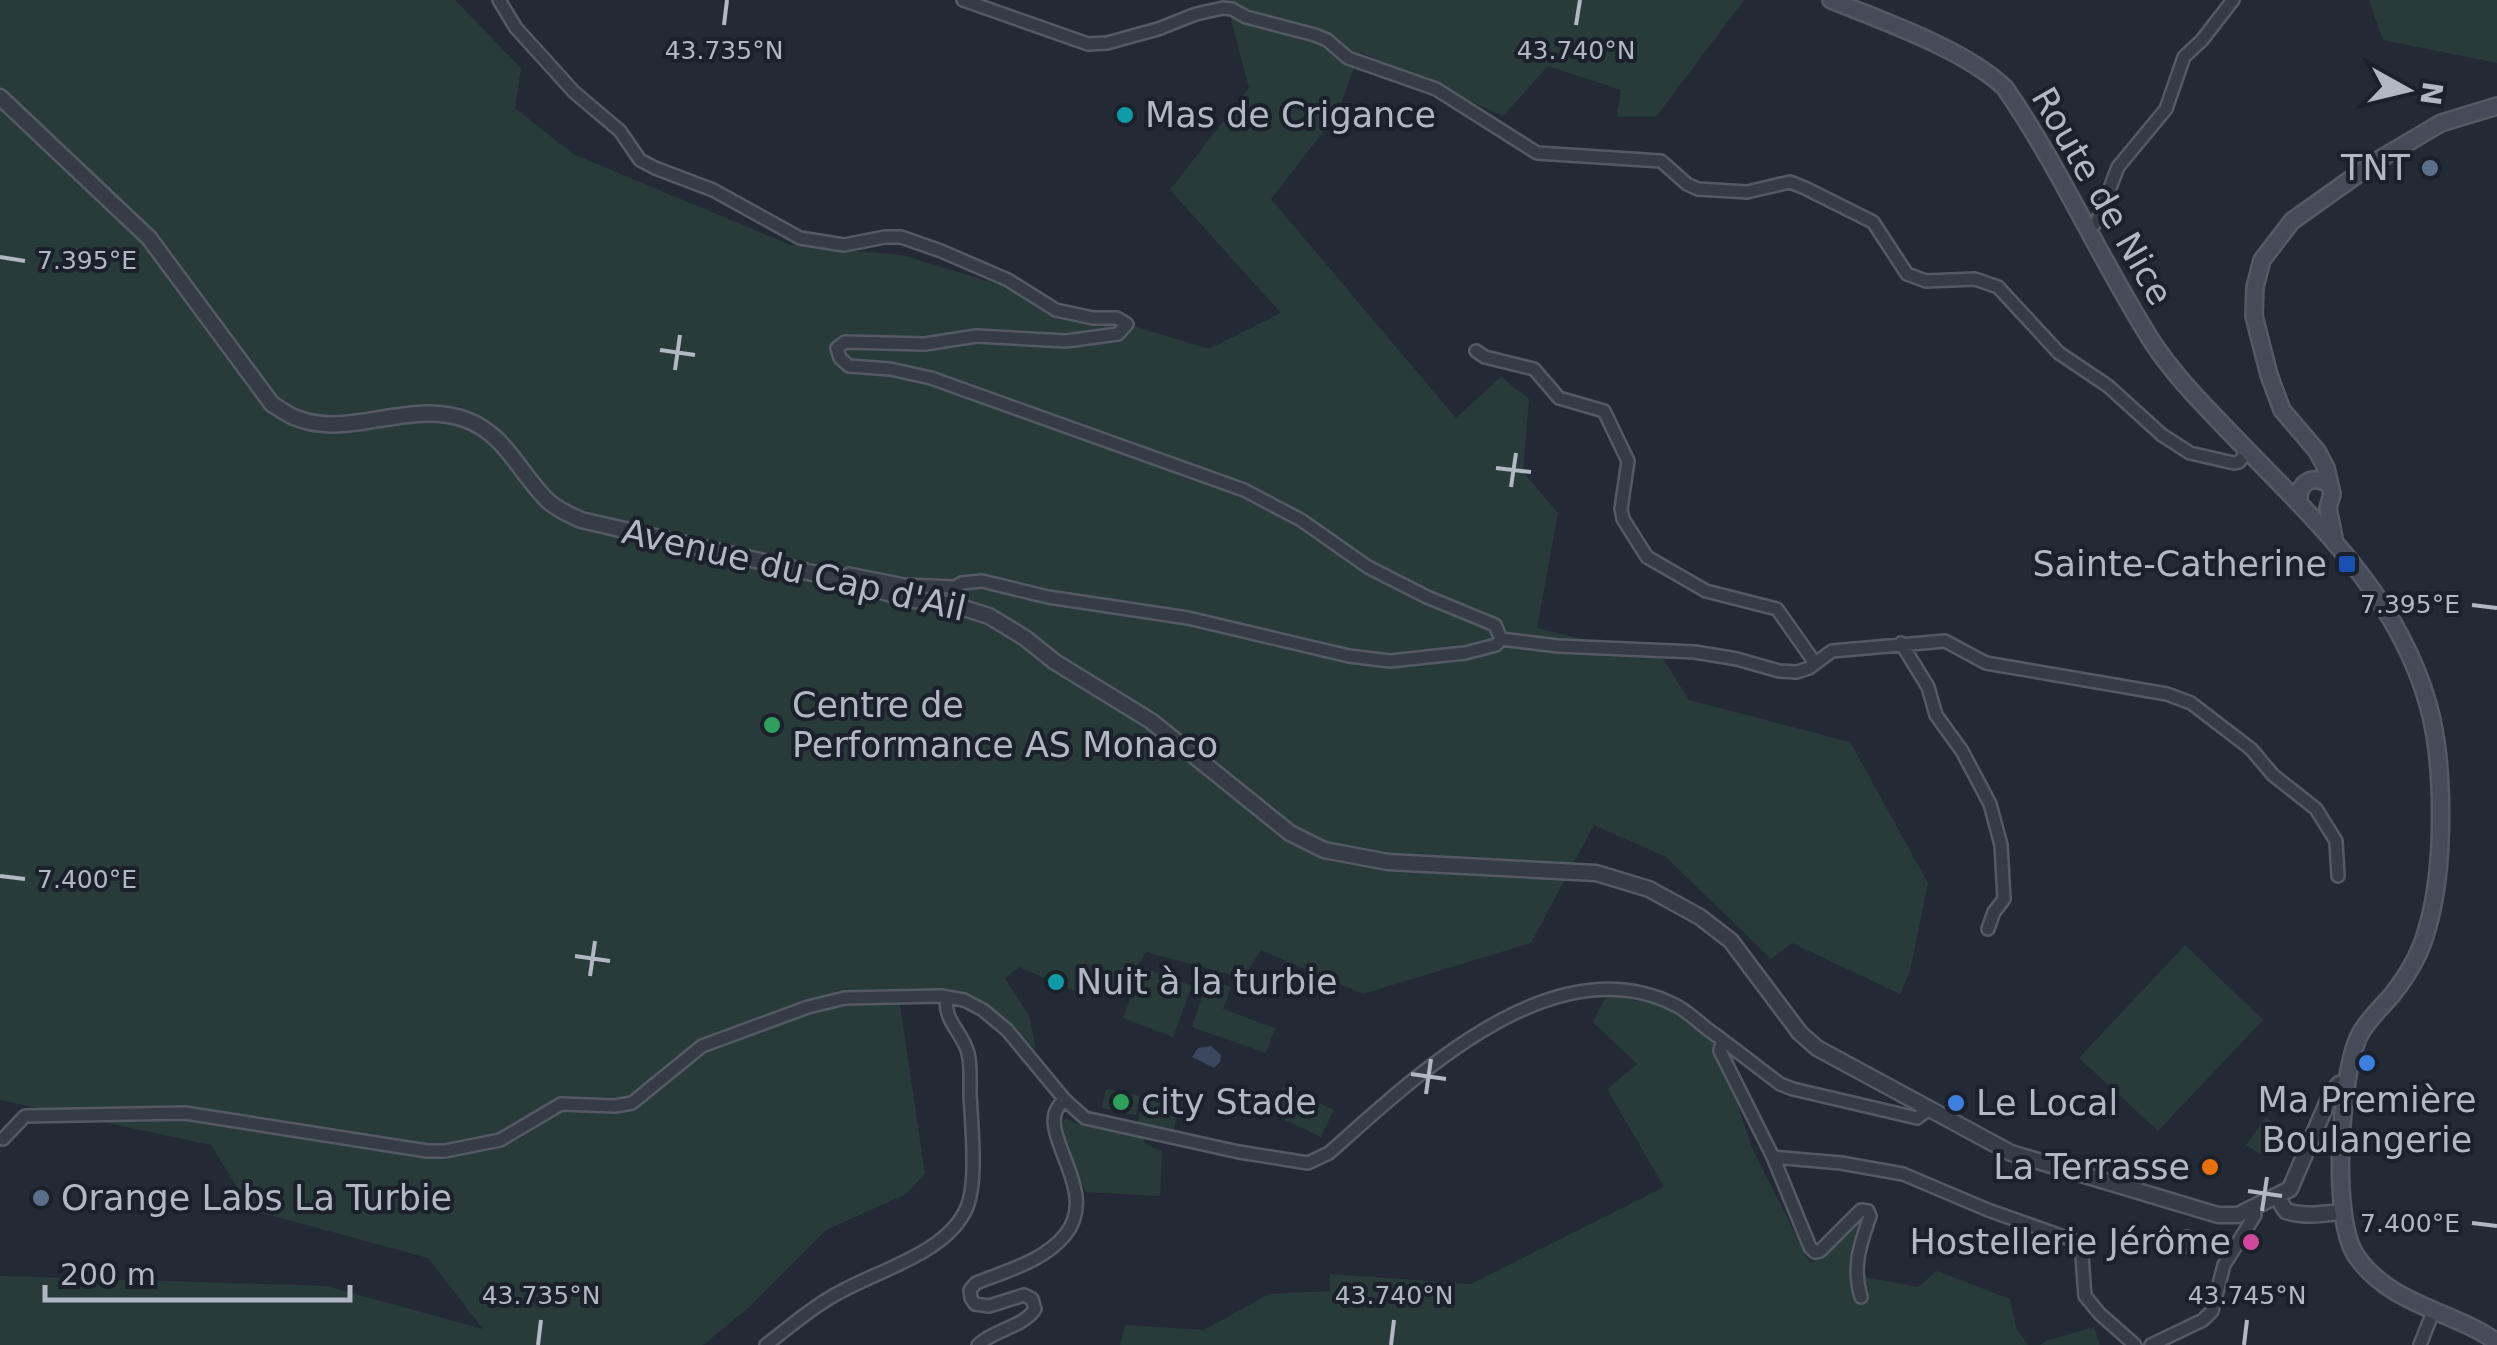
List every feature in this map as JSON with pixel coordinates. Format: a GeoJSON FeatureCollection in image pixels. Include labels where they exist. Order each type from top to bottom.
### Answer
{"type":"FeatureCollection","features":[{"type":"Feature","properties":{"kind":"main road","name":"Route de Nice"},"geometry":{"type":"LineString","coordinates":[[1831,0],[1960,57],[1994,78],[2013,101],[2153,343],[2188,389],[2278,480],[2311,487],[2311,513]]}},
{"type":"Feature","properties":{"kind":"main road"},"geometry":{"type":"LineString","coordinates":[[2311,513],[2328,508],[2332,499],[2311,487],[2318,468],[2317,451],[2282,410],[2269,375],[2254,316],[2254,288],[2262,260],[2292,221],[2376,162],[2442,123],[2493,110]]}},
{"type":"Feature","properties":{"kind":"main road"},"geometry":{"type":"LineString","coordinates":[[2328,508],[2336,541]]}},
{"type":"Feature","properties":{"kind":"main road"},"geometry":{"type":"LineString","coordinates":[[2311,513],[2388,612],[2410,655],[2429,707],[2440,797],[2430,918],[2422,945],[2406,976],[2360,1033],[2347,1084],[2341,1212],[2350,1246],[2392,1291],[2489,1334]]}},
{"type":"Feature","properties":{"kind":"street"},"geometry":{"type":"LineString","coordinates":[[498,0],[516,28],[574,92],[620,131],[640,160],[655,168],[713,190],[800,238],[844,245],[901,238],[1008,280],[1056,310],[1093,318],[1117,318],[1128,324],[1118,334],[1066,340],[976,336],[925,344],[845,342],[838,348],[840,358],[849,366],[931,378],[1244,490],[1300,520],[1368,567],[1495,625],[1501,639]]}},
{"type":"Feature","properties":{"kind":"street"},"geometry":{"type":"LineString","coordinates":[[964,0],[1088,44],[1107,43],[1223,8],[1315,34],[1348,58],[1436,88],[1537,153],[1661,161],[1698,190],[1747,192],[1790,182],[1873,222],[1907,274],[1926,281],[1975,280],[1998,288],[2059,352],[2190,453],[2238,462],[2248,452]]}},
{"type":"Feature","properties":{"kind":"street"},"geometry":{"type":"LineString","coordinates":[[2088,229],[2097,222],[2118,167],[2166,109],[2184,57],[2233,0]]}},
{"type":"Feature","properties":{"kind":"street","name":"Avenue du Cap d'Ail"},"geometry":{"type":"LineString","coordinates":[[0,97],[158,248],[272,404],[296,419],[332,424],[420,412],[468,421],[488,430],[547,500],[581,520],[843,580],[908,599],[954,604],[988,616],[1151,721],[1290,833],[1324,850],[1388,862],[1596,872],[1636,884],[1670,900],[1731,941],[1807,1041],[2011,1153],[2218,1214],[2238,1215],[2282,1195]]}},
{"type":"Feature","properties":{"kind":"street"},"geometry":{"type":"LineString","coordinates":[[1476,351],[1485,357],[1534,369],[1558,398],[1604,411],[1628,460],[1621,509],[1639,548],[1655,563],[1706,591],[1777,609],[1815,663]]}},
{"type":"Feature","properties":{"kind":"street"},"geometry":{"type":"LineString","coordinates":[[843,580],[849,574],[858,574],[904,585],[956,587],[962,582],[982,581],[1048,597],[1188,618],[1348,656],[1390,661],[1466,653],[1501,639]]}},
{"type":"Feature","properties":{"kind":"street"},"geometry":{"type":"LineString","coordinates":[[954,604],[956,587]]}},
{"type":"Feature","properties":{"kind":"street"},"geometry":{"type":"LineString","coordinates":[[1501,639],[1558,646],[1695,652],[1797,672],[1832,650],[1949,641],[1986,663],[2150,690],[2191,703],[2316,809],[2336,841],[2338,876]]}},
{"type":"Feature","properties":{"kind":"street"},"geometry":{"type":"LineString","coordinates":[[1901,643],[1928,687],[1936,715],[1968,762],[1996,822],[2004,899],[1988,928]]}},
{"type":"Feature","properties":{"kind":"street"},"geometry":{"type":"LineString","coordinates":[[2,1139],[25,1116],[154,1112],[308,1130],[426,1151],[456,1150],[500,1140],[560,1104],[615,1106],[632,1102],[702,1046],[845,998],[964,1000],[1007,1030],[1065,1100],[1085,1118],[1188,1142],[1308,1163],[1329,1153],[1448,1052],[1512,1015],[1560,994],[1596,988],[1677,1005],[1780,1084],[1793,1089],[1917,1118],[1929,1109]]}},
{"type":"Feature","properties":{"kind":"street"},"geometry":{"type":"LineString","coordinates":[[766,1345],[827,1299],[910,1260],[960,1220],[969,1203],[969,1062],[963,1041],[948,1017],[948,997]]}},
{"type":"Feature","properties":{"kind":"street"},"geometry":{"type":"LineString","coordinates":[[1722,1040],[1720,1051],[1774,1157],[1815,1252],[1854,1214],[1868,1211],[1856,1272],[1861,1298]]}},
{"type":"Feature","properties":{"kind":"street"},"geometry":{"type":"LineString","coordinates":[[2341,1212],[2286,1211],[2282,1195],[2293,1184],[2330,1094],[2339,1084],[2347,1084]]}},
{"type":"Feature","properties":{"kind":"street"},"geometry":{"type":"LineString","coordinates":[[978,1345],[987,1336],[1028,1319],[1034,1309],[1032,1299],[1024,1295],[989,1306],[975,1304],[970,1290],[976,1283],[1043,1253],[1064,1236],[1072,1223],[1076,1186],[1052,1120],[1056,1106],[1065,1100]]}},
{"type":"Feature","properties":{"kind":"street"},"geometry":{"type":"LineString","coordinates":[[1774,1157],[1903,1174],[1988,1210],[2082,1243],[2085,1296],[2134,1345]]}},
{"type":"Feature","properties":{"kind":"street"},"geometry":{"type":"LineString","coordinates":[[2151,1345],[2208,1316],[2224,1264],[2255,1215],[2254,1208]]}},
{"type":"Feature","properties":{"kind":"street"},"geometry":{"type":"LineString","coordinates":[[2420,1345],[2433,1312]]}},
{"type":"Feature","properties":{"kind":"shaded area"},"geometry":{"type":"Polygon","coordinates":[[[0,0],[455,0],[521,68],[515,108],[573,154],[791,245],[902,255],[1209,349],[1281,313],[1170,190],[1249,88],[1226,0],[1744,0],[1656,117],[1617,117],[1621,90],[1548,66],[1503,116],[1360,52],[1337,114],[1271,199],[1456,418],[1501,377],[1529,399],[1523,472],[1558,513],[1537,628],[1663,659],[1689,700],[1850,742],[1928,883],[1910,971],[1900,994],[1792,943],[1771,959],[1666,857],[1594,825],[1531,943],[1363,994],[1261,950],[1243,978],[1146,952],[1117,998],[1072,990],[1019,967],[1005,978],[1029,1015],[1036,1050],[995,1013],[951,989],[898,991],[925,1174],[906,1194],[826,1230],[747,1309],[703,1345],[0,1345],[0,1276],[326,1286],[483,1329],[428,1258],[251,1210],[211,1145],[0,1100],[0,0]]]}},
{"type":"Feature","properties":{"kind":"shaded area"},"geometry":{"type":"Polygon","coordinates":[[[2369,0],[2497,0],[2497,63],[2383,40],[2369,0]]]}},
{"type":"Feature","properties":{"kind":"shaded area"},"geometry":{"type":"Polygon","coordinates":[[[2185,945],[2263,1020],[2158,1131],[2079,1058],[2185,945]]]}},
{"type":"Feature","properties":{"kind":"shaded area"},"geometry":{"type":"Polygon","coordinates":[[[1142,967],[1192,986],[1173,1037],[1123,1018],[1142,967]]]}},
{"type":"Feature","properties":{"kind":"shaded area"},"geometry":{"type":"Polygon","coordinates":[[[1208,979],[1231,987],[1223,1009],[1275,1028],[1266,1053],[1192,1027],[1208,979]]]}},
{"type":"Feature","properties":{"kind":"shaded area"},"geometry":{"type":"Polygon","coordinates":[[[1607,994],[1666,1007],[1715,1037],[1752,1148],[1810,1263],[1859,1222],[1854,1275],[1918,1287],[1937,1271],[2010,1299],[2016,1327],[2028,1345],[1120,1345],[1125,1325],[1204,1330],[1269,1294],[1330,1291],[1330,1274],[1471,1284],[1664,1187],[1607,1089],[1637,1064],[1593,1022],[1607,994]]]}},
{"type":"Feature","properties":{"kind":"shaded area"},"geometry":{"type":"Polygon","coordinates":[[[1283,1086],[1334,1110],[1321,1137],[1270,1113],[1283,1086]]]}},
{"type":"Feature","properties":{"kind":"shaded area","name":"city Stade"},"geometry":{"type":"Polygon","coordinates":[[[1106,1089],[1140,1096],[1136,1115],[1102,1108],[1106,1089]]]}},
{"type":"Feature","properties":{"kind":"shaded area"},"geometry":{"type":"Polygon","coordinates":[[[1144,1095],[1178,1103],[1174,1131],[1138,1122],[1144,1095]]]}},
{"type":"Feature","properties":{"kind":"shaded area"},"geometry":{"type":"Polygon","coordinates":[[[2266,1117],[2280,1128],[2262,1155],[2246,1145],[2266,1117]]]}},
{"type":"Feature","properties":{"kind":"shaded area"},"geometry":{"type":"Polygon","coordinates":[[[1066,1118],[1143,1138],[1145,1144],[1162,1151],[1160,1196],[1086,1192],[1064,1139],[1061,1123],[1066,1118]]]}},
{"type":"Feature","properties":{"kind":"shaded area"},"geometry":{"type":"Polygon","coordinates":[[[2094,1327],[2100,1345],[2040,1345],[2046,1341],[2094,1327]]]}},
{"type":"Feature","properties":{"kind":"water"},"geometry":{"type":"Polygon","coordinates":[[[1211,1046],[1221,1055],[1214,1068],[1192,1057],[1198,1048],[1211,1046]]]}},
{"type":"Feature","properties":{"kind":"place","name":"Mas de Crigance"},"geometry":{"type":"Point","coordinates":[1125,115]}},
{"type":"Feature","properties":{"kind":"place","name":"TNT"},"geometry":{"type":"Point","coordinates":[2430,168]}},
{"type":"Feature","properties":{"kind":"place","name":"Sainte-Catherine"},"geometry":{"type":"Point","coordinates":[2347,564]}},
{"type":"Feature","properties":{"kind":"place","name":"Centre de Performance AS Monaco"},"geometry":{"type":"Point","coordinates":[772,725]}},
{"type":"Feature","properties":{"kind":"place","name":"Nuit à la turbie"},"geometry":{"type":"Point","coordinates":[1056,982]}},
{"type":"Feature","properties":{"kind":"place","name":"Ma Première Boulangerie"},"geometry":{"type":"Point","coordinates":[2367,1063]}},
{"type":"Feature","properties":{"kind":"place","name":"city Stade"},"geometry":{"type":"Point","coordinates":[1121,1102]}},
{"type":"Feature","properties":{"kind":"place","name":"Le Local"},"geometry":{"type":"Point","coordinates":[1956,1103]}},
{"type":"Feature","properties":{"kind":"place","name":"La Terrasse"},"geometry":{"type":"Point","coordinates":[2210,1167]}},
{"type":"Feature","properties":{"kind":"place","name":"Orange Labs La Turbie"},"geometry":{"type":"Point","coordinates":[41,1198]}},
{"type":"Feature","properties":{"kind":"place","name":"Hostellerie Jérôme"},"geometry":{"type":"Point","coordinates":[2251,1242]}}]}
